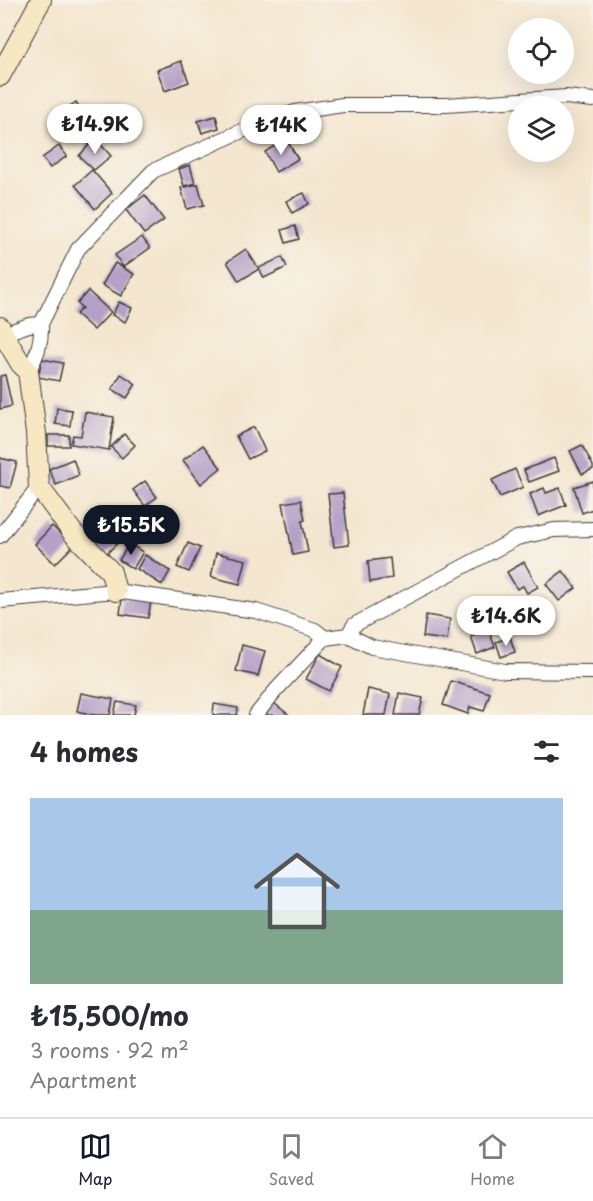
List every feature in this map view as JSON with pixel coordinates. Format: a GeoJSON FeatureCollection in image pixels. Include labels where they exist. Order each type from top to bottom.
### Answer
{"type":"FeatureCollection","features":[{"type":"Feature","properties":{"kind":"street"},"geometry":{"type":"LineString","coordinates":[[0,76],[41,0]]}},
{"type":"Feature","properties":{"kind":"street"},"geometry":{"type":"LineString","coordinates":[[28,371],[35,361],[42,335],[41,324],[78,249],[153,171],[244,130],[296,112],[343,105],[446,105],[566,97],[593,100]]}},
{"type":"Feature","properties":{"kind":"street"},"geometry":{"type":"LineString","coordinates":[[41,324],[1,332],[28,371],[36,433],[39,487],[73,533],[111,572],[116,591]]}},
{"type":"Feature","properties":{"kind":"street"},"geometry":{"type":"LineString","coordinates":[[0,536],[39,487]]}},
{"type":"Feature","properties":{"kind":"street"},"geometry":{"type":"LineString","coordinates":[[348,635],[354,625],[517,538],[554,530],[593,530]]}},
{"type":"Feature","properties":{"kind":"street"},"geometry":{"type":"LineString","coordinates":[[0,601],[116,591],[256,611],[315,630],[325,638]]}},
{"type":"Feature","properties":{"kind":"street"},"geometry":{"type":"LineString","coordinates":[[256,715],[325,638],[348,635],[372,647],[505,671],[593,672]]}},
{"type":"Feature","properties":{"kind":"building"},"geometry":{"type":"Polygon","coordinates":[[[181,61],[189,82],[165,91],[157,70],[181,61]]]}},
{"type":"Feature","properties":{"kind":"building"},"geometry":{"type":"Polygon","coordinates":[[[76,102],[83,114],[67,124],[60,113],[76,102]]]}},
{"type":"Feature","properties":{"kind":"building"},"geometry":{"type":"Polygon","coordinates":[[[216,116],[219,128],[202,133],[198,121],[216,116]]]}},
{"type":"Feature","properties":{"kind":"building"},"geometry":{"type":"Polygon","coordinates":[[[95,138],[111,156],[94,170],[79,156],[95,138]]]}},
{"type":"Feature","properties":{"kind":"building"},"geometry":{"type":"Polygon","coordinates":[[[286,139],[298,159],[276,172],[265,152],[286,139]]]}},
{"type":"Feature","properties":{"kind":"building"},"geometry":{"type":"Polygon","coordinates":[[[59,146],[67,156],[50,168],[42,158],[59,146]]]}},
{"type":"Feature","properties":{"kind":"building"},"geometry":{"type":"Polygon","coordinates":[[[190,165],[195,183],[184,186],[179,169],[190,165]]]}},
{"type":"Feature","properties":{"kind":"building"},"geometry":{"type":"Polygon","coordinates":[[[92,170],[112,193],[95,209],[75,185],[92,170]]]}},
{"type":"Feature","properties":{"kind":"building"},"geometry":{"type":"Polygon","coordinates":[[[198,184],[204,205],[187,209],[181,188],[198,184]]]}},
{"type":"Feature","properties":{"kind":"building"},"geometry":{"type":"Polygon","coordinates":[[[304,193],[309,204],[292,213],[286,201],[304,193]]]}},
{"type":"Feature","properties":{"kind":"building"},"geometry":{"type":"Polygon","coordinates":[[[145,195],[164,220],[144,234],[126,210],[145,195]]]}},
{"type":"Feature","properties":{"kind":"building"},"geometry":{"type":"Polygon","coordinates":[[[295,226],[299,239],[286,243],[282,230],[295,226]]]}},
{"type":"Feature","properties":{"kind":"building"},"geometry":{"type":"Polygon","coordinates":[[[142,237],[150,248],[123,267],[115,255],[142,237]]]}},
{"type":"Feature","properties":{"kind":"building"},"geometry":{"type":"Polygon","coordinates":[[[246,249],[259,269],[239,281],[227,262],[246,249]]]}},
{"type":"Feature","properties":{"kind":"building"},"geometry":{"type":"Polygon","coordinates":[[[282,257],[287,267],[264,278],[259,268],[282,257]]]}},
{"type":"Feature","properties":{"kind":"building"},"geometry":{"type":"Polygon","coordinates":[[[115,263],[134,274],[121,296],[102,285],[115,263]]]}},
{"type":"Feature","properties":{"kind":"building"},"geometry":{"type":"Polygon","coordinates":[[[88,291],[111,312],[94,330],[76,314],[82,308],[77,303],[88,291]]]}},
{"type":"Feature","properties":{"kind":"building"},"geometry":{"type":"Polygon","coordinates":[[[119,302],[132,308],[125,322],[112,315],[119,302]]]}},
{"type":"Feature","properties":{"kind":"building"},"geometry":{"type":"Polygon","coordinates":[[[42,359],[63,363],[59,381],[38,377],[42,359]]]}},
{"type":"Feature","properties":{"kind":"building"},"geometry":{"type":"Polygon","coordinates":[[[121,374],[136,384],[127,398],[112,389],[121,374]]]}},
{"type":"Feature","properties":{"kind":"building"},"geometry":{"type":"Polygon","coordinates":[[[5,375],[12,406],[0,409],[0,376],[5,375]]]}},
{"type":"Feature","properties":{"kind":"building"},"geometry":{"type":"Polygon","coordinates":[[[57,408],[72,410],[70,426],[55,424],[57,408]]]}},
{"type":"Feature","properties":{"kind":"building"},"geometry":{"type":"Polygon","coordinates":[[[85,412],[114,417],[109,450],[71,444],[73,435],[81,436],[85,412]]]}},
{"type":"Feature","properties":{"kind":"building"},"geometry":{"type":"Polygon","coordinates":[[[254,427],[265,451],[248,459],[236,436],[254,427]]]}},
{"type":"Feature","properties":{"kind":"building"},"geometry":{"type":"Polygon","coordinates":[[[124,434],[135,445],[122,458],[111,447],[124,434]]]}},
{"type":"Feature","properties":{"kind":"building"},"geometry":{"type":"Polygon","coordinates":[[[48,435],[69,435],[69,446],[48,446],[48,435]]]}},
{"type":"Feature","properties":{"kind":"building"},"geometry":{"type":"Polygon","coordinates":[[[203,445],[221,468],[201,484],[183,460],[203,445]]]}},
{"type":"Feature","properties":{"kind":"building"},"geometry":{"type":"Polygon","coordinates":[[[582,445],[593,469],[582,474],[570,451],[582,445]]]}},
{"type":"Feature","properties":{"kind":"building"},"geometry":{"type":"Polygon","coordinates":[[[0,458],[17,462],[10,488],[0,486],[0,458]]]}},
{"type":"Feature","properties":{"kind":"building"},"geometry":{"type":"Polygon","coordinates":[[[554,458],[559,471],[529,482],[524,470],[554,458]]]}},
{"type":"Feature","properties":{"kind":"building"},"geometry":{"type":"Polygon","coordinates":[[[73,459],[79,475],[56,485],[49,469],[73,459]]]}},
{"type":"Feature","properties":{"kind":"building"},"geometry":{"type":"Polygon","coordinates":[[[515,469],[523,487],[500,497],[492,480],[515,469]]]}},
{"type":"Feature","properties":{"kind":"building"},"geometry":{"type":"Polygon","coordinates":[[[145,481],[157,497],[145,506],[133,490],[145,481]]]}},
{"type":"Feature","properties":{"kind":"building"},"geometry":{"type":"Polygon","coordinates":[[[593,481],[593,509],[582,513],[574,487],[593,481]]]}},
{"type":"Feature","properties":{"kind":"building"},"geometry":{"type":"Polygon","coordinates":[[[544,488],[546,493],[560,488],[566,505],[538,516],[530,494],[544,488]]]}},
{"type":"Feature","properties":{"kind":"building"},"geometry":{"type":"Polygon","coordinates":[[[343,493],[349,545],[334,547],[328,494],[343,493]]]}},
{"type":"Feature","properties":{"kind":"building"},"geometry":{"type":"Polygon","coordinates":[[[301,500],[305,520],[302,521],[308,552],[293,555],[283,503],[301,500]]]}},
{"type":"Feature","properties":{"kind":"building"},"geometry":{"type":"Polygon","coordinates":[[[110,515],[128,533],[105,555],[87,537],[110,515]]]}},
{"type":"Feature","properties":{"kind":"building"},"geometry":{"type":"Polygon","coordinates":[[[52,526],[73,546],[55,564],[35,544],[52,526]]]}},
{"type":"Feature","properties":{"kind":"building"},"geometry":{"type":"Polygon","coordinates":[[[188,543],[200,548],[189,572],[177,567],[188,543]]]}},
{"type":"Feature","properties":{"kind":"building"},"geometry":{"type":"Polygon","coordinates":[[[129,544],[143,552],[133,569],[119,560],[129,544]]]}},
{"type":"Feature","properties":{"kind":"building"},"geometry":{"type":"Polygon","coordinates":[[[216,553],[246,560],[240,584],[211,577],[216,553]]]}},
{"type":"Feature","properties":{"kind":"building"},"geometry":{"type":"Polygon","coordinates":[[[145,555],[170,571],[162,585],[137,569],[145,555]]]}},
{"type":"Feature","properties":{"kind":"building"},"geometry":{"type":"Polygon","coordinates":[[[390,558],[392,578],[370,582],[368,561],[390,558]]]}},
{"type":"Feature","properties":{"kind":"building"},"geometry":{"type":"Polygon","coordinates":[[[524,562],[538,587],[527,593],[523,586],[517,589],[507,572],[524,562]]]}},
{"type":"Feature","properties":{"kind":"building"},"geometry":{"type":"Polygon","coordinates":[[[563,571],[576,588],[559,601],[546,584],[563,571]]]}},
{"type":"Feature","properties":{"kind":"building"},"geometry":{"type":"Polygon","coordinates":[[[122,598],[151,602],[148,618],[120,614],[122,598]]]}},
{"type":"Feature","properties":{"kind":"building"},"geometry":{"type":"Polygon","coordinates":[[[426,615],[450,619],[447,640],[423,637],[426,615]]]}},
{"type":"Feature","properties":{"kind":"building"},"geometry":{"type":"Polygon","coordinates":[[[489,631],[495,647],[477,654],[471,637],[489,631]]]}},
{"type":"Feature","properties":{"kind":"building"},"geometry":{"type":"Polygon","coordinates":[[[510,637],[515,652],[501,657],[496,642],[510,637]]]}},
{"type":"Feature","properties":{"kind":"building"},"geometry":{"type":"Polygon","coordinates":[[[242,645],[265,651],[258,676],[236,671],[242,645]]]}},
{"type":"Feature","properties":{"kind":"building"},"geometry":{"type":"Polygon","coordinates":[[[320,654],[342,667],[329,691],[306,679],[320,654]]]}},
{"type":"Feature","properties":{"kind":"building"},"geometry":{"type":"Polygon","coordinates":[[[451,681],[490,693],[484,711],[470,707],[468,714],[443,705],[451,681]]]}},
{"type":"Feature","properties":{"kind":"building"},"geometry":{"type":"Polygon","coordinates":[[[368,689],[390,694],[386,715],[363,715],[368,689]]]}},
{"type":"Feature","properties":{"kind":"building"},"geometry":{"type":"Polygon","coordinates":[[[81,693],[113,699],[110,715],[94,715],[77,711],[81,693]]]}},
{"type":"Feature","properties":{"kind":"building"},"geometry":{"type":"Polygon","coordinates":[[[399,693],[423,698],[419,715],[395,715],[399,693]]]}},
{"type":"Feature","properties":{"kind":"building"},"geometry":{"type":"Polygon","coordinates":[[[270,700],[289,715],[268,715],[262,710],[270,700]]]}},
{"type":"Feature","properties":{"kind":"building"},"geometry":{"type":"Polygon","coordinates":[[[117,702],[136,705],[134,715],[114,715],[117,702]]]}},
{"type":"Feature","properties":{"kind":"building"},"geometry":{"type":"Polygon","coordinates":[[[214,704],[238,708],[237,715],[213,715],[214,704]]]}}]}
